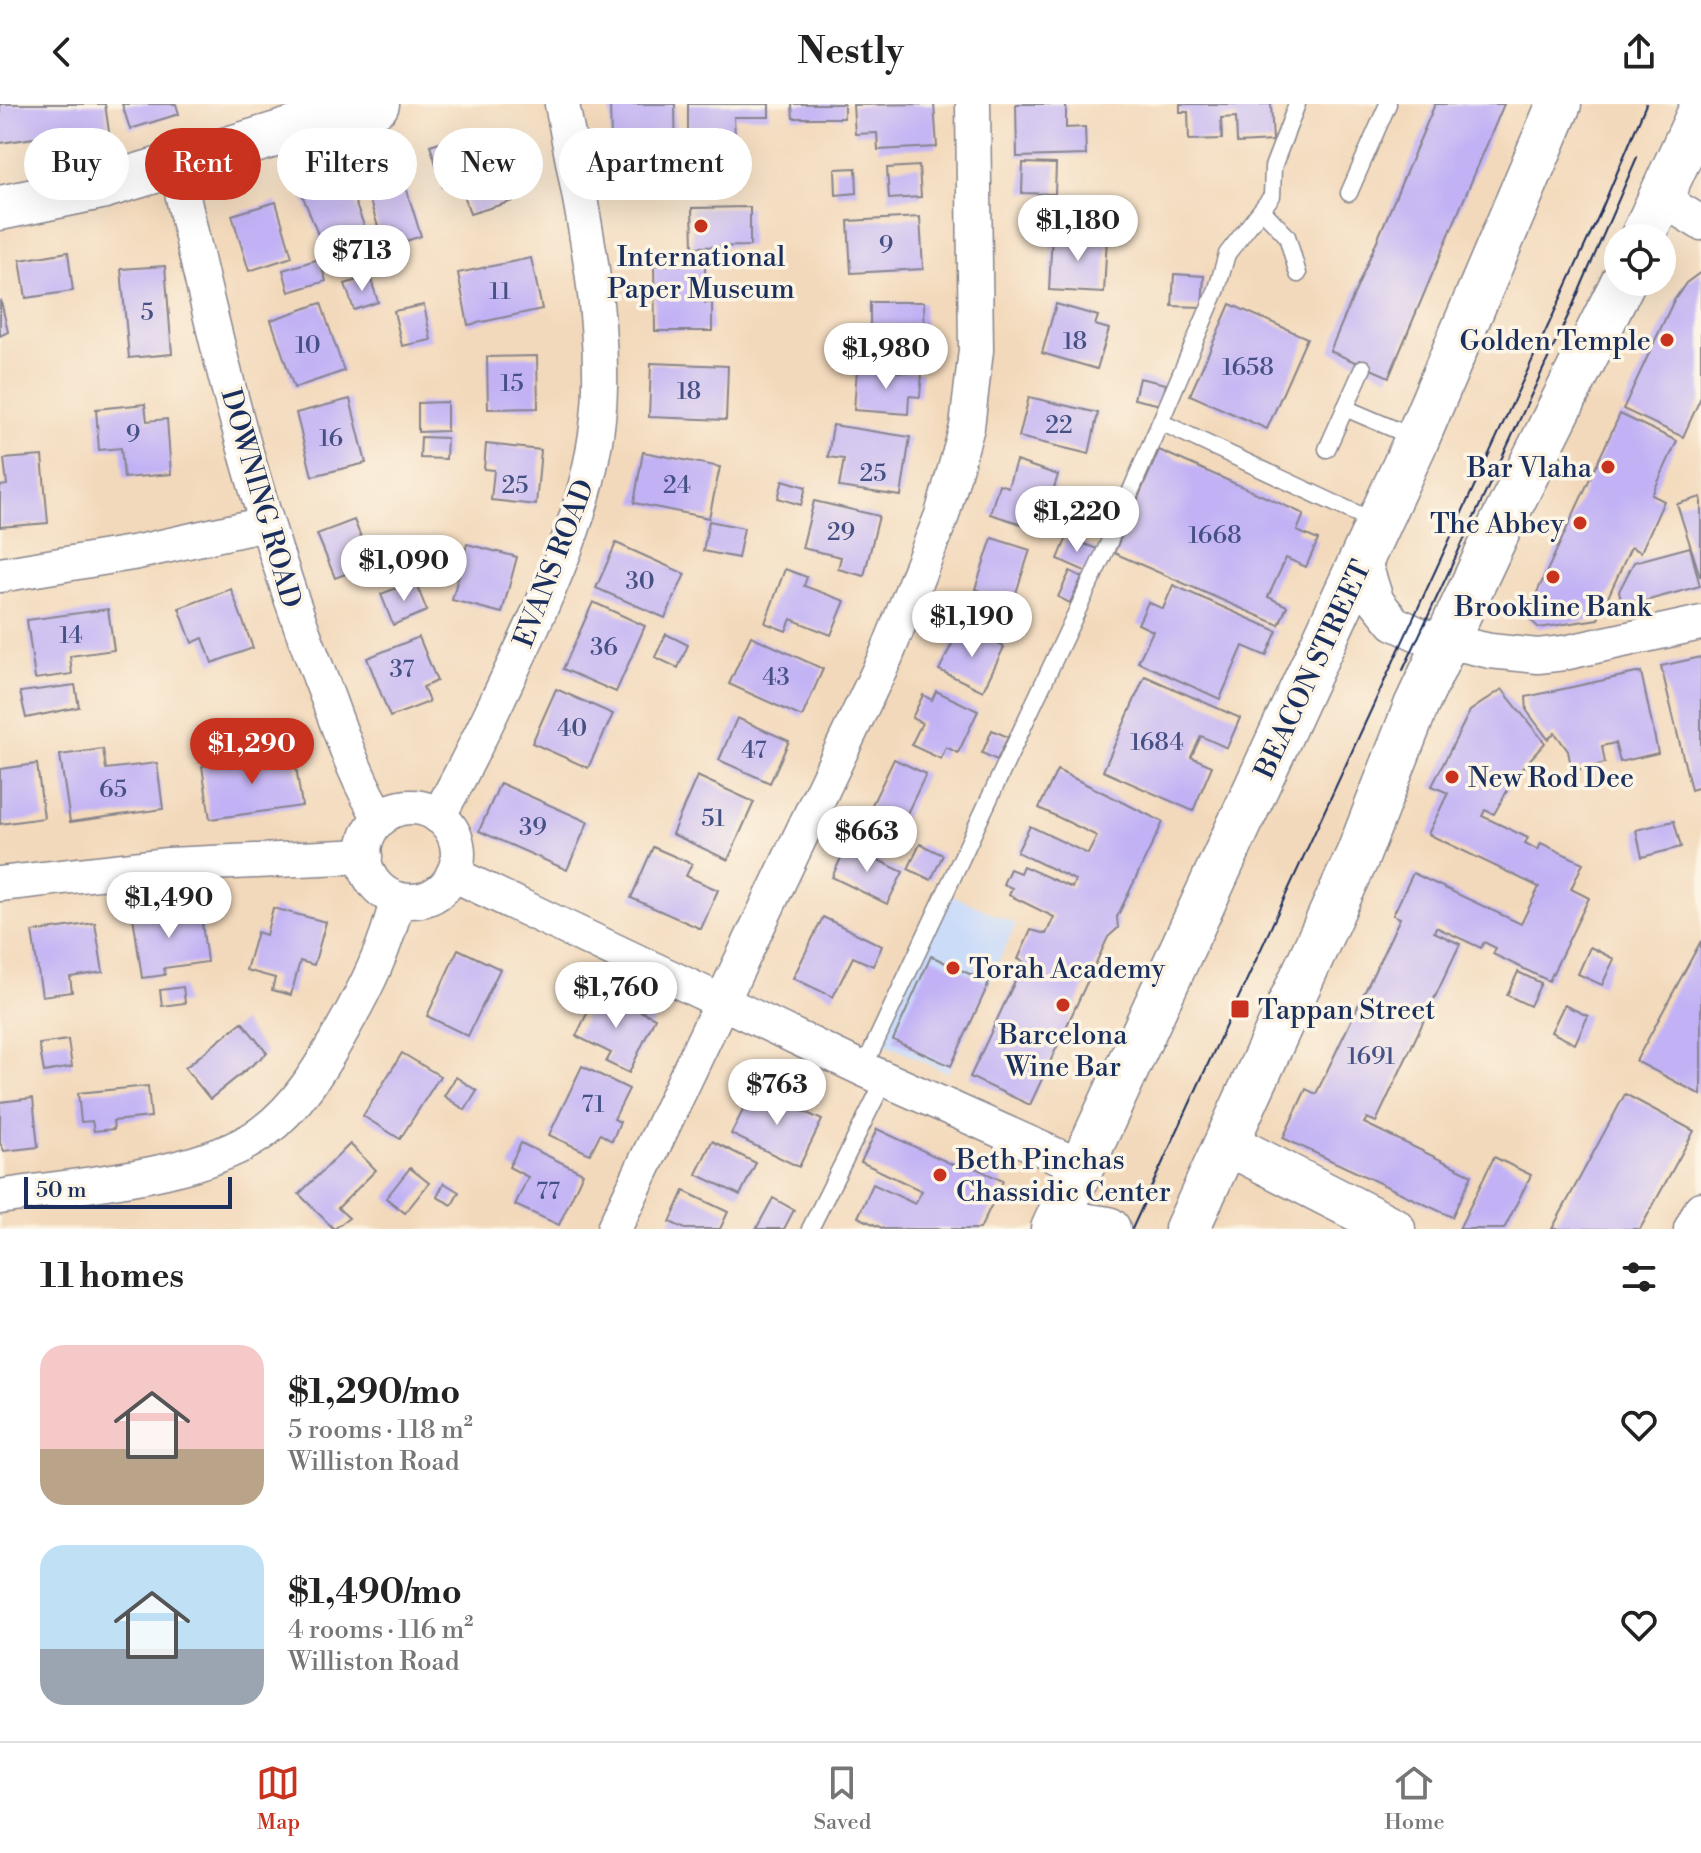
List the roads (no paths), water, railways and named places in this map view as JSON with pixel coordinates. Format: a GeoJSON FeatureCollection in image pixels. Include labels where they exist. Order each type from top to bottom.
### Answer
{"type":"FeatureCollection","features":[{"type":"Feature","properties":{"kind":"main road"},"geometry":{"type":"LineString","coordinates":[[261,139],[377,104]]}},
{"type":"Feature","properties":{"kind":"main road","name":"BEACON STREET"},"geometry":{"type":"LineString","coordinates":[[1053,1229],[1417,439],[1559,104]]}},
{"type":"Feature","properties":{"kind":"main road"},"geometry":{"type":"LineString","coordinates":[[1648,224],[1701,110]]}},
{"type":"Feature","properties":{"kind":"main road"},"geometry":{"type":"LineString","coordinates":[[0,208],[65,196],[145,174]]}},
{"type":"Feature","properties":{"kind":"main road"},"geometry":{"type":"LineString","coordinates":[[1187,1229],[1358,855],[1416,706],[1616,296]]}},
{"type":"Feature","properties":{"kind":"main road"},"geometry":{"type":"LineString","coordinates":[[1063,1229],[1082,1225],[1108,1229]]}},
{"type":"Feature","properties":{"kind":"street","name":"EVANS ROAD"},"geometry":{"type":"LineString","coordinates":[[438,816],[551,583],[576,521],[590,469],[599,405],[598,332],[562,104]]}},
{"type":"Feature","properties":{"kind":"street"},"geometry":{"type":"LineString","coordinates":[[614,1229],[886,656],[942,515],[967,427],[976,350],[973,104]]}},
{"type":"Feature","properties":{"kind":"street"},"geometry":{"type":"LineString","coordinates":[[1662,193],[1678,209],[1701,223]]}},
{"type":"Feature","properties":{"kind":"street","name":"DOWNING ROAD"},"geometry":{"type":"LineString","coordinates":[[185,200],[265,524],[301,630],[360,782],[381,819]]}},
{"type":"Feature","properties":{"kind":"street"},"geometry":{"type":"LineString","coordinates":[[0,575],[138,552],[265,524]]}},
{"type":"Feature","properties":{"kind":"street"},"geometry":{"type":"LineString","coordinates":[[1371,541],[1373,595],[1388,618],[1408,631],[1447,641],[1500,653],[1538,656],[1604,646],[1701,623]]}},
{"type":"Feature","properties":{"kind":"street"},"geometry":{"type":"LineString","coordinates":[[409,807],[438,816],[457,842],[453,874],[434,895],[416,901],[397,899],[374,882],[365,856],[369,835],[381,819],[409,807]]}},
{"type":"Feature","properties":{"kind":"street"},"geometry":{"type":"LineString","coordinates":[[0,884],[168,865],[365,856]]}},
{"type":"Feature","properties":{"kind":"street"},"geometry":{"type":"LineString","coordinates":[[453,874],[874,1074],[1082,1167]]}},
{"type":"Feature","properties":{"kind":"street"},"geometry":{"type":"LineString","coordinates":[[0,1197],[163,1171],[235,1149],[262,1133],[285,1113],[329,1054],[369,980],[386,941],[397,899]]}},
{"type":"Feature","properties":{"kind":"street"},"geometry":{"type":"LineString","coordinates":[[1226,1143],[1394,1229]]}},
{"type":"Feature","properties":{"kind":"street"},"geometry":{"type":"LineString","coordinates":[[1691,1229],[1701,1209]]}},
{"type":"Feature","properties":{"kind":"lane"},"geometry":{"type":"LineString","coordinates":[[810,1229],[874,1074],[1215,295],[1227,254],[1272,196],[1273,167],[1297,104]]}},
{"type":"Feature","properties":{"kind":"lane"},"geometry":{"type":"LineString","coordinates":[[1349,193],[1388,104]]}},
{"type":"Feature","properties":{"kind":"lane"},"geometry":{"type":"LineString","coordinates":[[1262,210],[1287,236],[1298,274]]}},
{"type":"Feature","properties":{"kind":"lane"},"geometry":{"type":"LineString","coordinates":[[1327,449],[1363,368]]}},
{"type":"Feature","properties":{"kind":"lane"},"geometry":{"type":"LineString","coordinates":[[1345,408],[1417,439]]}},
{"type":"Feature","properties":{"kind":"lane"},"geometry":{"type":"LineString","coordinates":[[1169,426],[1371,541]]}},
{"type":"Feature","properties":{"kind":"tram line"},"geometry":{"type":"LineString","coordinates":[[1132,1229],[1600,213],[1646,104]]}},
{"type":"Feature","properties":{"kind":"tram line"},"geometry":{"type":"LineString","coordinates":[[1403,670],[1573,305],[1637,157]]}},
{"type":"Feature","properties":{"kind":"place","name":"International Paper Museum"},"geometry":{"type":"Point","coordinates":[701,226]}},
{"type":"Feature","properties":{"kind":"place","name":"Golden Temple"},"geometry":{"type":"Point","coordinates":[1667,340]}},
{"type":"Feature","properties":{"kind":"place","name":"Bar Vlaha"},"geometry":{"type":"Point","coordinates":[1608,467]}},
{"type":"Feature","properties":{"kind":"place","name":"The Abbey"},"geometry":{"type":"Point","coordinates":[1580,523]}},
{"type":"Feature","properties":{"kind":"place","name":"Brookline Bank"},"geometry":{"type":"Point","coordinates":[1553,577]}},
{"type":"Feature","properties":{"kind":"place","name":"New Rod Dee"},"geometry":{"type":"Point","coordinates":[1452,777]}},
{"type":"Feature","properties":{"kind":"place","name":"Torah Academy"},"geometry":{"type":"Point","coordinates":[953,968]}},
{"type":"Feature","properties":{"kind":"place","name":"Barcelona Wine Bar"},"geometry":{"type":"Point","coordinates":[1063,1005]}},
{"type":"Feature","properties":{"kind":"place","name":"Tappan Street"},"geometry":{"type":"Point","coordinates":[1240,1009]}},
{"type":"Feature","properties":{"kind":"place","name":"Beth Pinchas Chassidic Center"},"geometry":{"type":"Point","coordinates":[940,1175]}}]}
